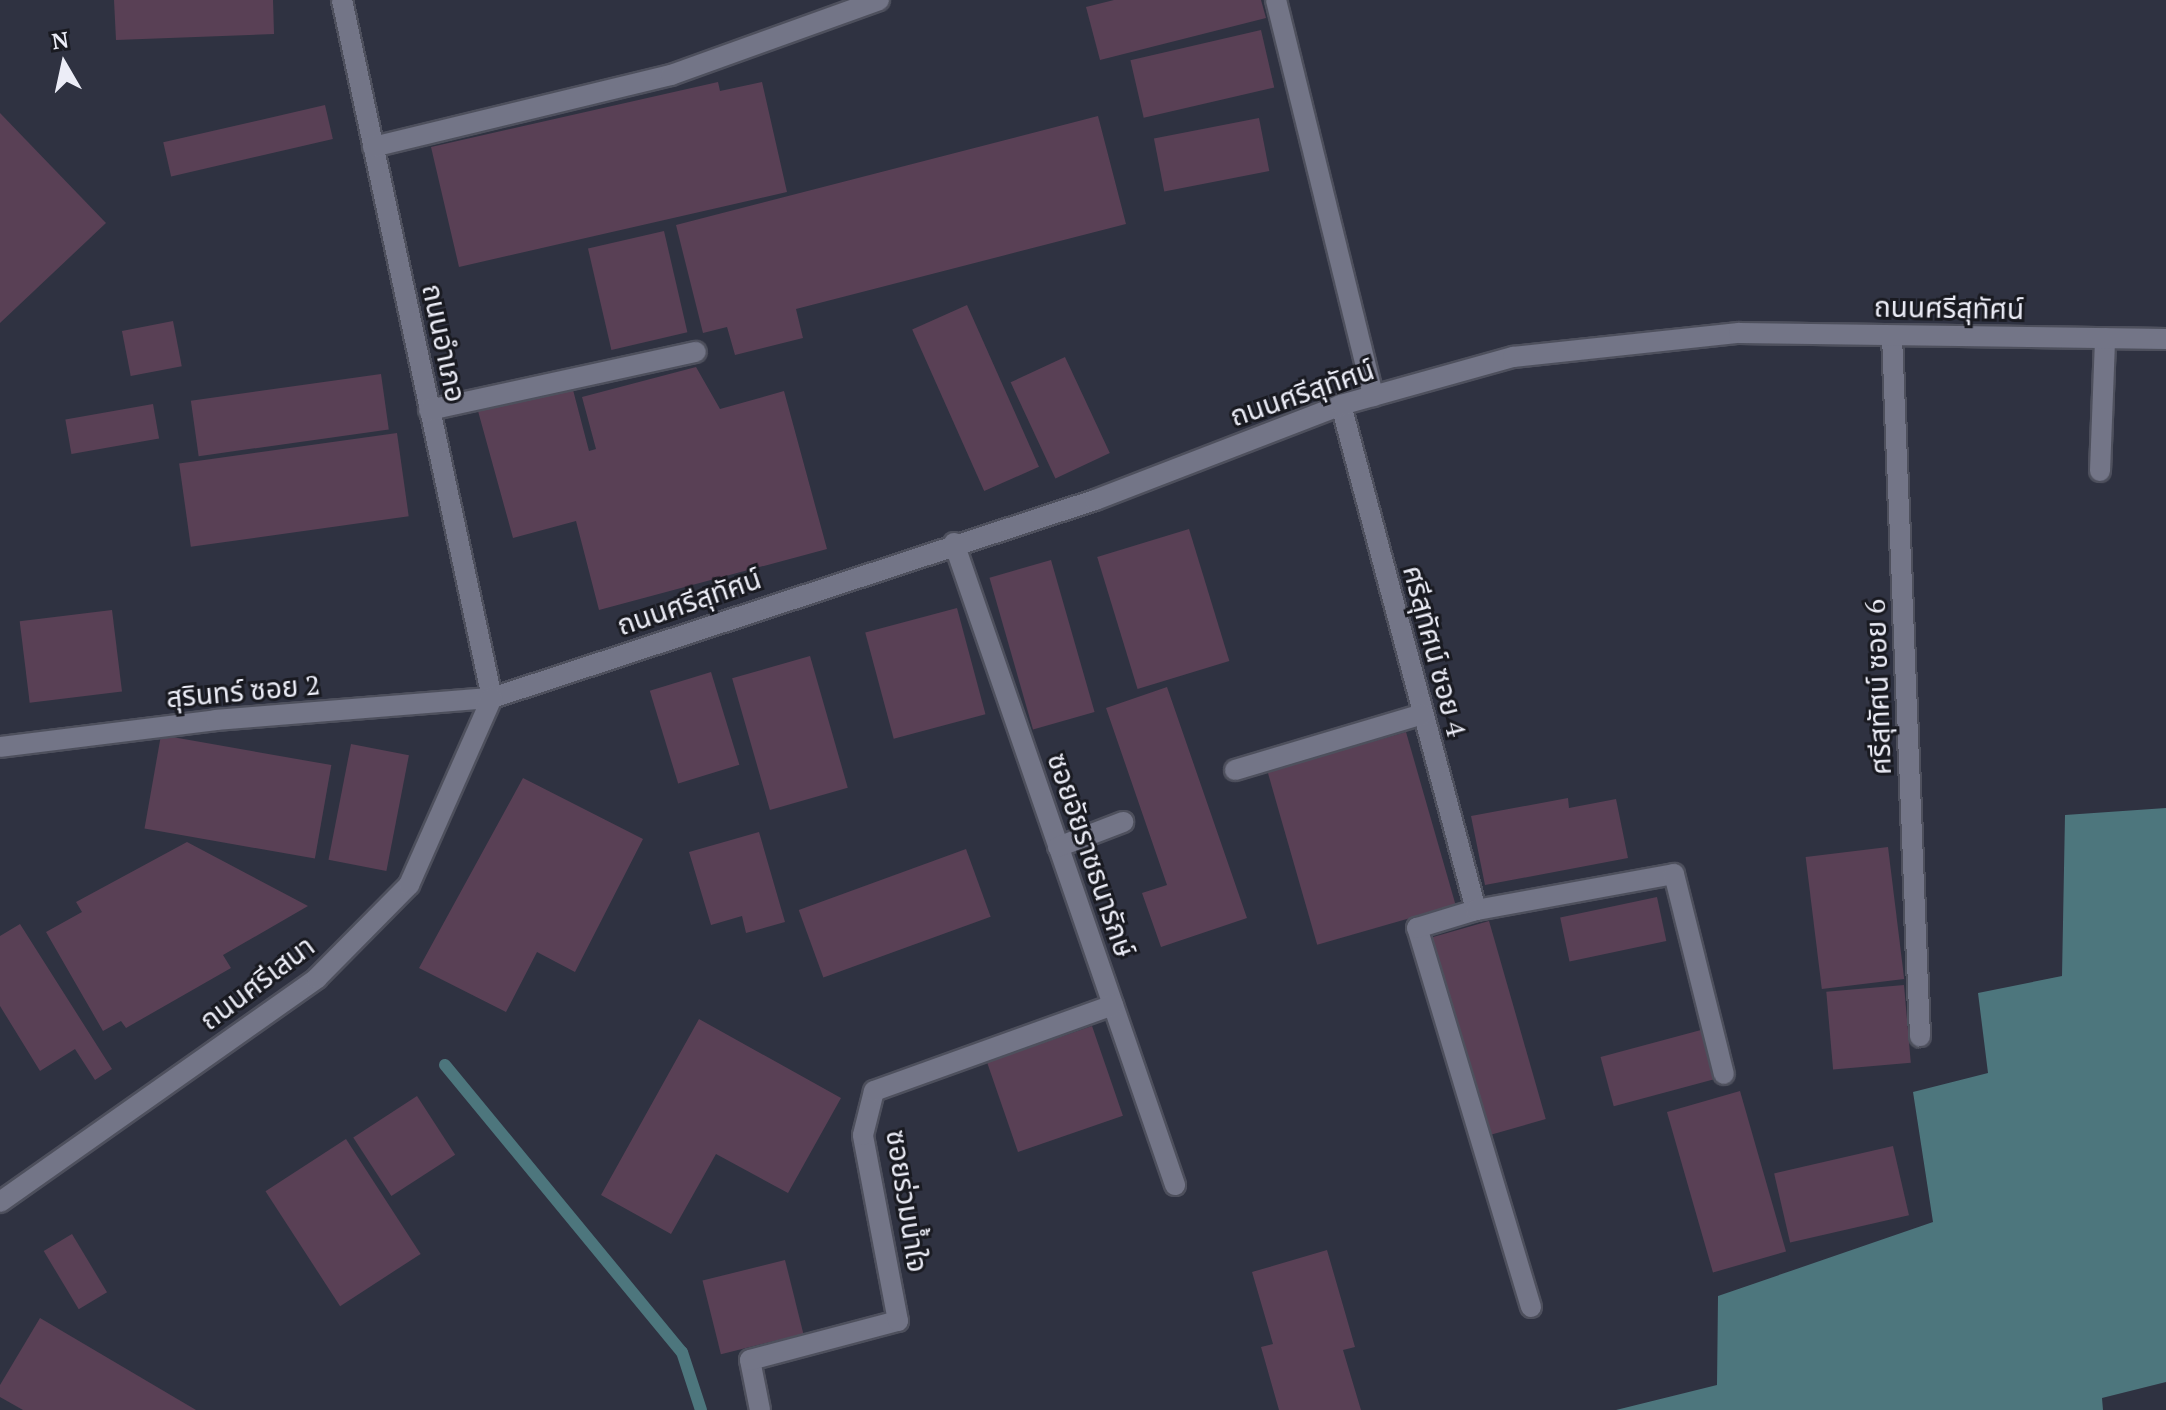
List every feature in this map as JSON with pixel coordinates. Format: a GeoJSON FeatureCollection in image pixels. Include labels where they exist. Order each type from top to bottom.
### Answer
{"type":"FeatureCollection","features":[{"type":"Feature","properties":{"kind":"street","name":"ถนนอำเภอ"},"geometry":{"type":"LineString","coordinates":[[342,0],[492,698]]}},
{"type":"Feature","properties":{"kind":"street"},"geometry":{"type":"LineString","coordinates":[[373,147],[671,75],[879,0]]}},
{"type":"Feature","properties":{"kind":"street"},"geometry":{"type":"LineString","coordinates":[[1276,0],[1373,396]]}},
{"type":"Feature","properties":{"kind":"street","name":"ถนนศรีสุทัศน์"},"geometry":{"type":"LineString","coordinates":[[492,698],[954,543],[1095,500],[1341,405],[1513,357],[1739,333],[2166,339]]}},
{"type":"Feature","properties":{"kind":"street","name":"ศรีสุทัศน์ ซอย 6"},"geometry":{"type":"LineString","coordinates":[[1892,336],[1920,1036]]}},
{"type":"Feature","properties":{"kind":"street"},"geometry":{"type":"LineString","coordinates":[[2100,471],[2105,338]]}},
{"type":"Feature","properties":{"kind":"street"},"geometry":{"type":"LineString","coordinates":[[429,410],[696,352]]}},
{"type":"Feature","properties":{"kind":"street","name":"ศรีสุทัศน์ ซอย 4"},"geometry":{"type":"LineString","coordinates":[[1341,405],[1476,910]]}},
{"type":"Feature","properties":{"kind":"street","name":"ซอยอัยราชธนารักษ์"},"geometry":{"type":"LineString","coordinates":[[954,543],[1175,1185]]}},
{"type":"Feature","properties":{"kind":"street","name":"สุรินทร์ ซอย 2"},"geometry":{"type":"LineString","coordinates":[[0,747],[216,720],[492,698]]}},
{"type":"Feature","properties":{"kind":"street","name":"ถนนศรีเสนา"},"geometry":{"type":"LineString","coordinates":[[0,1202],[317,978],[409,885],[492,698]]}},
{"type":"Feature","properties":{"kind":"street"},"geometry":{"type":"LineString","coordinates":[[1235,770],[1423,714]]}},
{"type":"Feature","properties":{"kind":"street"},"geometry":{"type":"LineString","coordinates":[[1058,847],[1123,822]]}},
{"type":"Feature","properties":{"kind":"street"},"geometry":{"type":"LineString","coordinates":[[1531,1307],[1417,928],[1476,910],[1674,874],[1724,1074]]}},
{"type":"Feature","properties":{"kind":"street","name":"ซอยร่วมน้ำใจ"},"geometry":{"type":"LineString","coordinates":[[760,1410],[750,1360],[898,1321],[863,1135],[874,1091],[1113,1005]]}},
{"type":"Feature","properties":{"kind":"shaded area"},"geometry":{"type":"Polygon","coordinates":[[[2166,808],[2166,1382],[2102,1398],[2103,1410],[1616,1410],[1717,1385],[1718,1296],[1933,1222],[1913,1092],[1988,1073],[1978,993],[2062,976],[2065,815],[2166,808]]]}},
{"type":"Feature","properties":{"kind":"building"},"geometry":{"type":"Polygon","coordinates":[[[114,0],[273,0],[274,34],[116,40],[114,0]]]}},
{"type":"Feature","properties":{"kind":"building"},"geometry":{"type":"Polygon","coordinates":[[[1114,0],[1261,0],[1266,18],[1100,60],[1086,7],[1114,0]]]}},
{"type":"Feature","properties":{"kind":"building"},"geometry":{"type":"Polygon","coordinates":[[[1261,30],[1274,87],[1144,118],[1130,60],[1261,30]]]}},
{"type":"Feature","properties":{"kind":"building"},"geometry":{"type":"Polygon","coordinates":[[[718,82],[720,91],[762,82],[787,192],[459,267],[431,147],[718,82]]]}},
{"type":"Feature","properties":{"kind":"building"},"geometry":{"type":"Polygon","coordinates":[[[325,105],[333,139],[171,176],[163,142],[325,105]]]}},
{"type":"Feature","properties":{"kind":"building"},"geometry":{"type":"Polygon","coordinates":[[[0,113],[106,223],[0,323],[0,113]]]}},
{"type":"Feature","properties":{"kind":"building"},"geometry":{"type":"Polygon","coordinates":[[[1098,116],[1126,224],[796,309],[803,338],[735,355],[727,327],[703,333],[676,225],[1098,116]]]}},
{"type":"Feature","properties":{"kind":"building"},"geometry":{"type":"Polygon","coordinates":[[[1259,118],[1269,171],[1164,191],[1154,138],[1259,118]]]}},
{"type":"Feature","properties":{"kind":"building"},"geometry":{"type":"Polygon","coordinates":[[[664,231],[687,332],[611,350],[588,249],[664,231]]]}},
{"type":"Feature","properties":{"kind":"building"},"geometry":{"type":"Polygon","coordinates":[[[967,305],[1039,467],[984,491],[912,329],[967,305]]]}},
{"type":"Feature","properties":{"kind":"building"},"geometry":{"type":"Polygon","coordinates":[[[173,321],[182,366],[131,376],[122,331],[173,321]]]}},
{"type":"Feature","properties":{"kind":"building"},"geometry":{"type":"Polygon","coordinates":[[[1065,357],[1110,453],[1055,478],[1011,382],[1065,357]]]}},
{"type":"Feature","properties":{"kind":"building"},"geometry":{"type":"Polygon","coordinates":[[[696,367],[720,409],[784,391],[827,549],[599,610],[576,521],[513,538],[478,411],[572,386],[589,451],[596,449],[582,397],[696,367]]]}},
{"type":"Feature","properties":{"kind":"building"},"geometry":{"type":"Polygon","coordinates":[[[381,374],[389,429],[199,456],[191,401],[381,374]]]}},
{"type":"Feature","properties":{"kind":"building"},"geometry":{"type":"Polygon","coordinates":[[[153,404],[159,438],[71,454],[65,419],[153,404]]]}},
{"type":"Feature","properties":{"kind":"building"},"geometry":{"type":"Polygon","coordinates":[[[397,433],[409,516],[191,547],[179,464],[397,433]]]}},
{"type":"Feature","properties":{"kind":"building"},"geometry":{"type":"Polygon","coordinates":[[[1189,529],[1229,661],[1138,689],[1097,557],[1189,529]]]}},
{"type":"Feature","properties":{"kind":"building"},"geometry":{"type":"Polygon","coordinates":[[[1051,560],[1095,712],[1033,730],[989,578],[1051,560]]]}},
{"type":"Feature","properties":{"kind":"building"},"geometry":{"type":"Polygon","coordinates":[[[957,608],[985,714],[894,739],[865,633],[957,608]]]}},
{"type":"Feature","properties":{"kind":"building"},"geometry":{"type":"Polygon","coordinates":[[[112,610],[122,691],[30,703],[20,621],[112,610]]]}},
{"type":"Feature","properties":{"kind":"building"},"geometry":{"type":"Polygon","coordinates":[[[810,656],[848,788],[770,810],[732,678],[810,656]]]}},
{"type":"Feature","properties":{"kind":"building"},"geometry":{"type":"Polygon","coordinates":[[[711,672],[739,765],[678,783],[650,691],[711,672]]]}},
{"type":"Feature","properties":{"kind":"building"},"geometry":{"type":"Polygon","coordinates":[[[1167,687],[1247,918],[1161,947],[1142,893],[1167,885],[1106,708],[1167,687]]]}},
{"type":"Feature","properties":{"kind":"building"},"geometry":{"type":"Polygon","coordinates":[[[1406,732],[1456,905],[1317,945],[1268,772],[1406,732]]]}},
{"type":"Feature","properties":{"kind":"building"},"geometry":{"type":"Polygon","coordinates":[[[161,735],[331,765],[315,859],[145,829],[161,735]]]}},
{"type":"Feature","properties":{"kind":"building"},"geometry":{"type":"Polygon","coordinates":[[[351,744],[409,755],[386,871],[328,860],[351,744]]]}},
{"type":"Feature","properties":{"kind":"building"},"geometry":{"type":"Polygon","coordinates":[[[523,778],[643,839],[575,972],[537,952],[506,1012],[419,968],[523,778]]]}},
{"type":"Feature","properties":{"kind":"building"},"geometry":{"type":"Polygon","coordinates":[[[1568,798],[1569,808],[1616,799],[1628,858],[1485,885],[1471,816],[1568,798]]]}},
{"type":"Feature","properties":{"kind":"building"},"geometry":{"type":"Polygon","coordinates":[[[759,832],[785,922],[746,933],[742,916],[711,925],[689,852],[759,832]]]}},
{"type":"Feature","properties":{"kind":"building"},"geometry":{"type":"Polygon","coordinates":[[[187,842],[308,906],[223,955],[231,968],[126,1028],[121,1021],[103,1031],[46,932],[82,912],[76,902],[187,842]]]}},
{"type":"Feature","properties":{"kind":"building"},"geometry":{"type":"Polygon","coordinates":[[[1888,847],[1904,979],[1822,989],[1806,857],[1888,847]]]}},
{"type":"Feature","properties":{"kind":"building"},"geometry":{"type":"Polygon","coordinates":[[[966,849],[991,917],[823,978],[799,910],[966,849]]]}},
{"type":"Feature","properties":{"kind":"building"},"geometry":{"type":"Polygon","coordinates":[[[1657,897],[1666,941],[1570,962],[1560,918],[1657,897]]]}},
{"type":"Feature","properties":{"kind":"building"},"geometry":{"type":"Polygon","coordinates":[[[1489,921],[1546,1119],[1489,1135],[1432,937],[1489,921]]]}},
{"type":"Feature","properties":{"kind":"building"},"geometry":{"type":"Polygon","coordinates":[[[20,924],[112,1069],[95,1080],[75,1049],[40,1071],[0,1006],[0,936],[20,924]]]}},
{"type":"Feature","properties":{"kind":"building"},"geometry":{"type":"Polygon","coordinates":[[[1904,985],[1911,1063],[1833,1070],[1826,992],[1904,985]]]}},
{"type":"Feature","properties":{"kind":"building"},"geometry":{"type":"Polygon","coordinates":[[[699,1019],[841,1098],[788,1193],[716,1154],[671,1234],[601,1195],[699,1019]]]}},
{"type":"Feature","properties":{"kind":"building"},"geometry":{"type":"Polygon","coordinates":[[[1092,1026],[1123,1116],[1018,1152],[987,1062],[1092,1026]]]}},
{"type":"Feature","properties":{"kind":"building"},"geometry":{"type":"Polygon","coordinates":[[[1701,1030],[1714,1079],[1614,1106],[1601,1057],[1701,1030]]]}},
{"type":"Feature","properties":{"kind":"building"},"geometry":{"type":"Polygon","coordinates":[[[1740,1091],[1786,1252],[1713,1272],[1667,1112],[1740,1091]]]}},
{"type":"Feature","properties":{"kind":"building"},"geometry":{"type":"Polygon","coordinates":[[[417,1096],[455,1155],[391,1196],[353,1137],[417,1096]]]}},
{"type":"Feature","properties":{"kind":"building"},"geometry":{"type":"Polygon","coordinates":[[[346,1139],[421,1254],[340,1306],[265,1191],[346,1139]]]}},
{"type":"Feature","properties":{"kind":"building"},"geometry":{"type":"Polygon","coordinates":[[[1893,1146],[1909,1215],[1790,1243],[1774,1173],[1893,1146]]]}},
{"type":"Feature","properties":{"kind":"building"},"geometry":{"type":"Polygon","coordinates":[[[72,1234],[107,1292],[79,1309],[44,1251],[72,1234]]]}},
{"type":"Feature","properties":{"kind":"building"},"geometry":{"type":"Polygon","coordinates":[[[1327,1250],[1355,1347],[1343,1350],[1361,1410],[1279,1410],[1261,1347],[1273,1344],[1252,1272],[1327,1250]]]}},
{"type":"Feature","properties":{"kind":"building"},"geometry":{"type":"Polygon","coordinates":[[[785,1260],[803,1334],[721,1354],[703,1281],[785,1260]]]}},
{"type":"Feature","properties":{"kind":"building"},"geometry":{"type":"Polygon","coordinates":[[[40,1318],[196,1410],[23,1410],[0,1397],[0,1385],[40,1318]]]}},
{"type":"Feature","properties":{"kind":"waterway"},"geometry":{"type":"LineString","coordinates":[[445,1065],[682,1352],[701,1410]]}}]}
